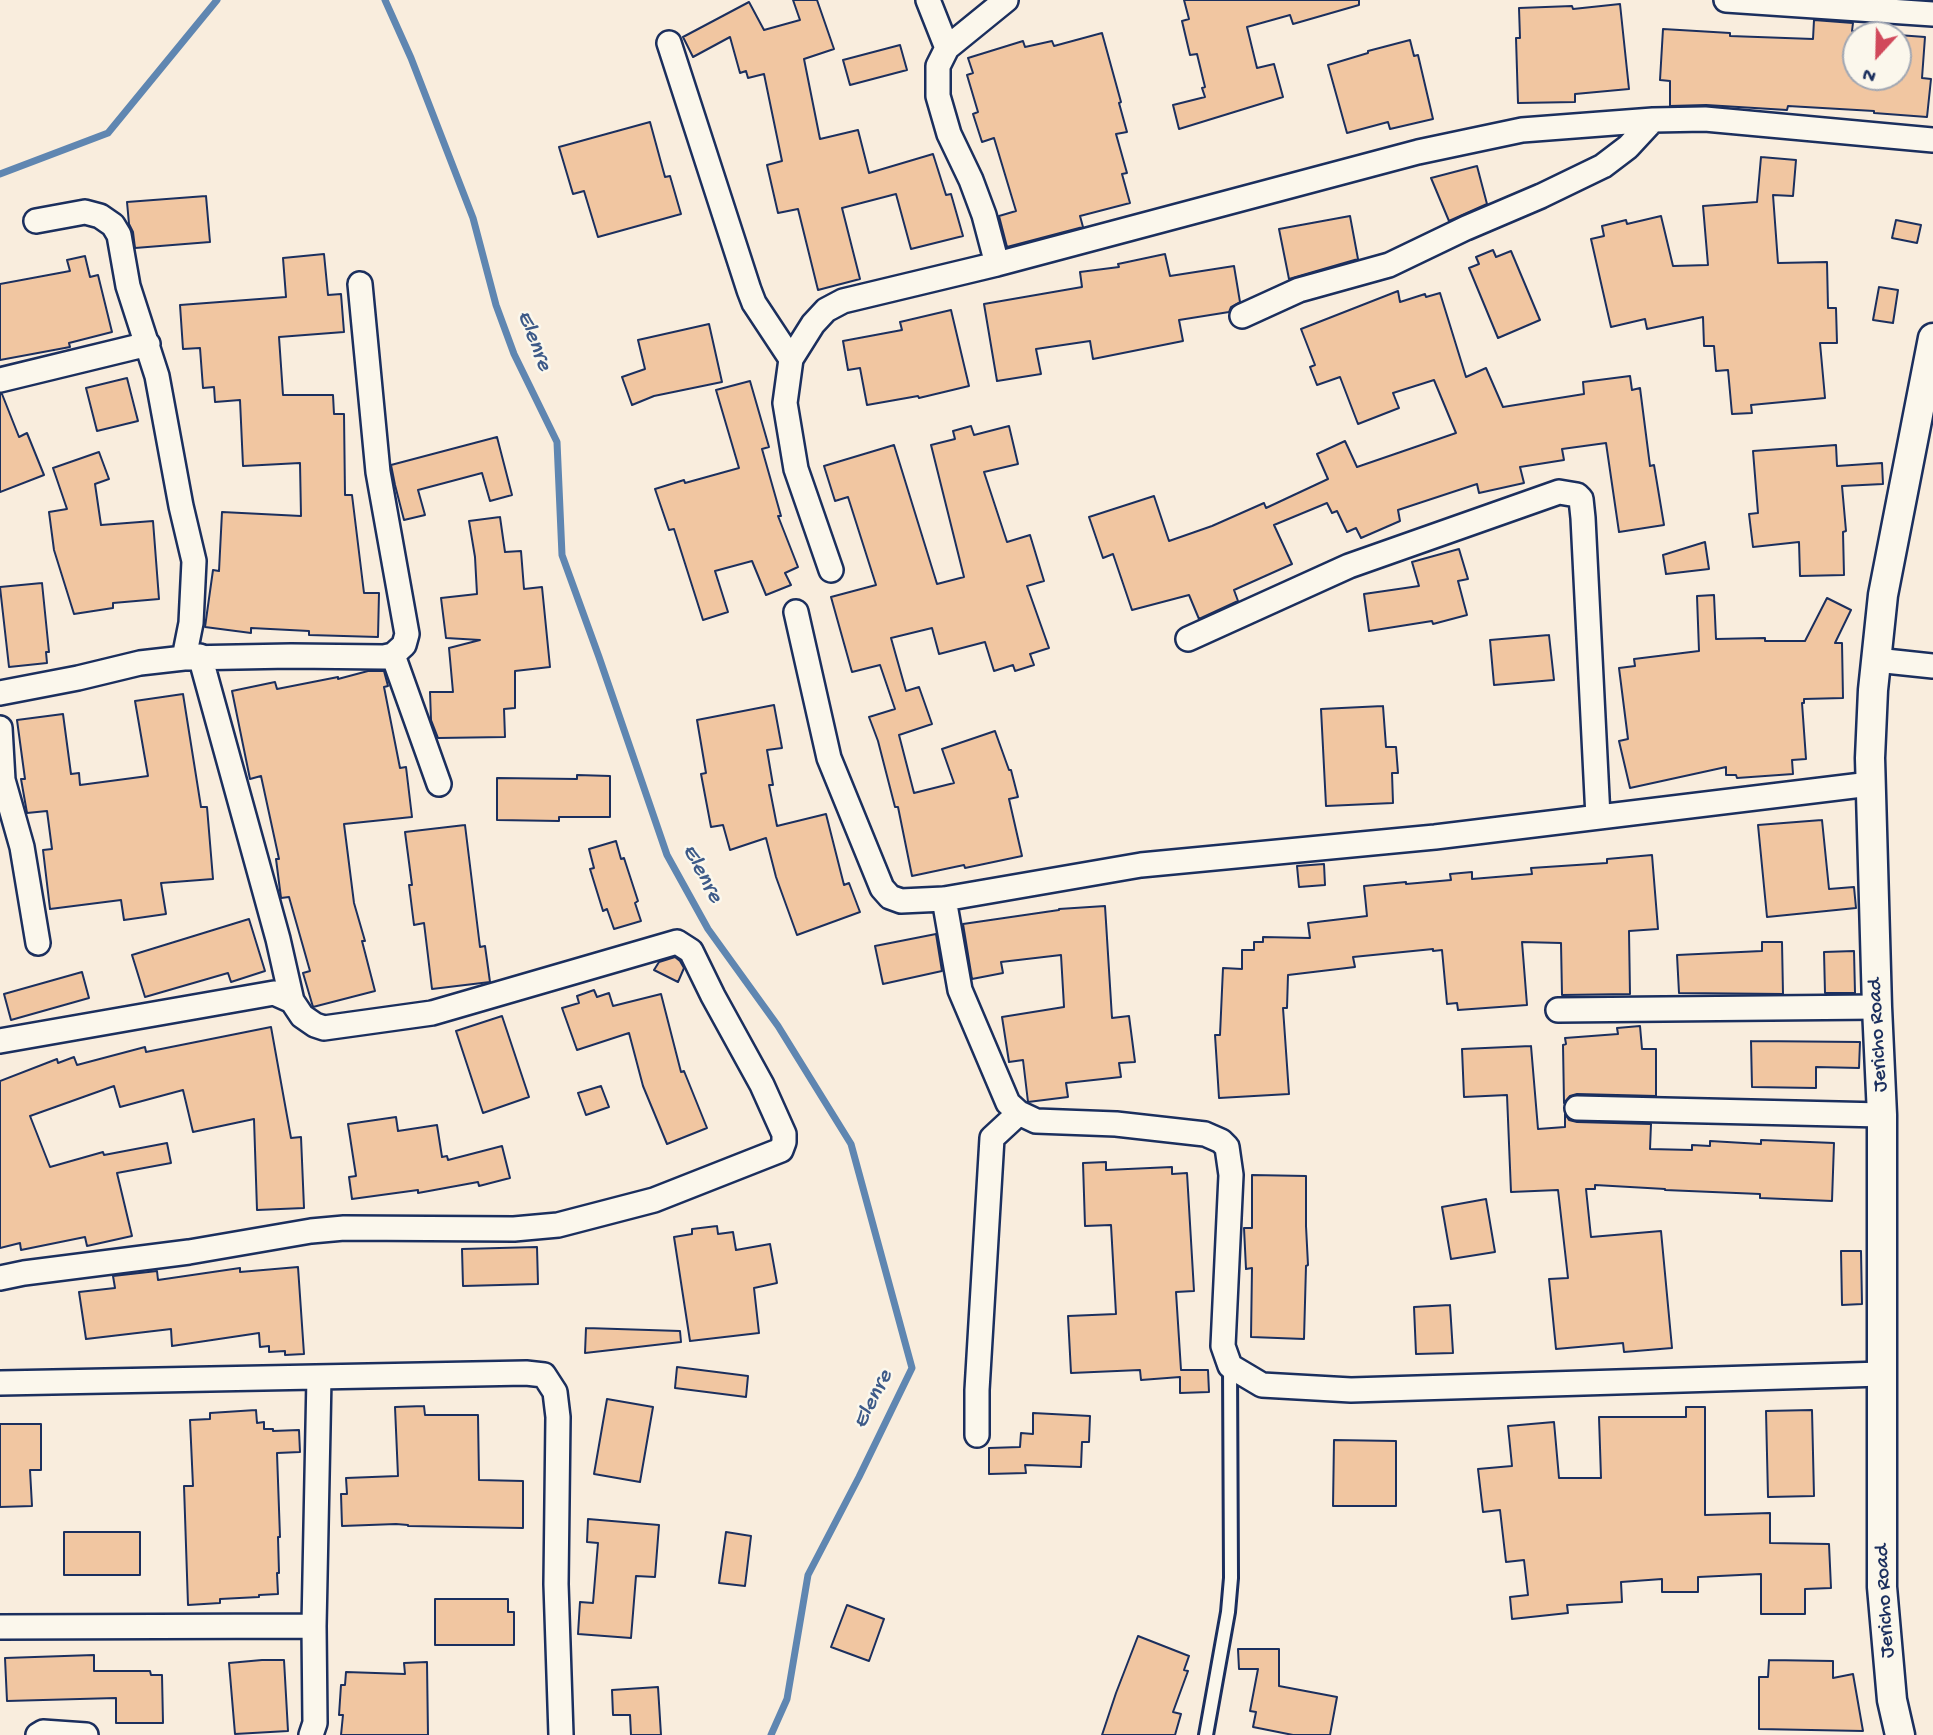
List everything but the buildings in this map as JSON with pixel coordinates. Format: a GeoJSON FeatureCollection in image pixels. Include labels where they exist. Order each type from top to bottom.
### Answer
{"type":"FeatureCollection","features":[{"type":"Feature","properties":{"kind":"street"},"geometry":{"type":"LineString","coordinates":[[928,0],[947,48]]}},
{"type":"Feature","properties":{"kind":"street"},"geometry":{"type":"LineString","coordinates":[[997,264],[984,215],[949,134],[938,96],[938,66],[947,48],[1006,0]]}},
{"type":"Feature","properties":{"kind":"street"},"geometry":{"type":"LineString","coordinates":[[1726,0],[1933,14]]}},
{"type":"Feature","properties":{"kind":"street"},"geometry":{"type":"LineString","coordinates":[[669,43],[754,303],[791,359]]}},
{"type":"Feature","properties":{"kind":"street"},"geometry":{"type":"LineString","coordinates":[[831,570],[796,469],[785,404],[791,359],[813,324],[826,310],[843,301],[997,264],[1418,152],[1522,130],[1653,120],[1706,119],[1933,140]]}},
{"type":"Feature","properties":{"kind":"street"},"geometry":{"type":"LineString","coordinates":[[1242,316],[1299,290],[1389,265],[1603,166],[1628,147],[1653,120]]}},
{"type":"Feature","properties":{"kind":"street"},"geometry":{"type":"LineString","coordinates":[[0,1278],[189,1252],[311,1231],[344,1228],[514,1229],[558,1225],[654,1200],[781,1150],[784,1142],[784,1134],[762,1085],[691,951],[677,942],[432,1013],[324,1028],[315,1026],[302,1016],[292,1001],[278,939],[192,657],[194,561],[157,376],[128,286],[119,235],[113,225],[100,216],[85,212],[36,221]]}},
{"type":"Feature","properties":{"kind":"street"},"geometry":{"type":"LineString","coordinates":[[0,692],[78,678],[140,663],[192,657],[384,657],[393,655],[404,645],[407,634],[378,472],[360,284]]}},
{"type":"Feature","properties":{"kind":"street","name":"Jericho Road"},"geometry":{"type":"LineString","coordinates":[[1900,1735],[1892,1700],[1882,1587],[1882,1115],[1870,784],[1873,690],[1883,595],[1933,338]]}},
{"type":"Feature","properties":{"kind":"street"},"geometry":{"type":"LineString","coordinates":[[0,380],[148,344]]}},
{"type":"Feature","properties":{"kind":"street"},"geometry":{"type":"LineString","coordinates":[[1188,639],[1349,566],[1559,492],[1577,495],[1581,499],[1583,517],[1598,817]]}},
{"type":"Feature","properties":{"kind":"street"},"geometry":{"type":"LineString","coordinates":[[796,612],[830,758],[882,888],[890,897],[901,901],[944,899],[1141,865],[1435,837],[1870,784]]}},
{"type":"Feature","properties":{"kind":"street"},"geometry":{"type":"LineString","coordinates":[[393,655],[439,784]]}},
{"type":"Feature","properties":{"kind":"street"},"geometry":{"type":"LineString","coordinates":[[1877,660],[1933,666]]}},
{"type":"Feature","properties":{"kind":"street"},"geometry":{"type":"LineString","coordinates":[[0,728],[3,780],[22,847],[38,943]]}},
{"type":"Feature","properties":{"kind":"street"},"geometry":{"type":"LineString","coordinates":[[944,899],[960,990],[1008,1103],[1019,1113],[1036,1121],[1116,1124],[1205,1134],[1221,1141],[1227,1147],[1231,1175],[1223,1346],[1230,1366],[1262,1385],[1351,1390],[1882,1374]]}},
{"type":"Feature","properties":{"kind":"street"},"geometry":{"type":"LineString","coordinates":[[0,1041],[274,993],[292,1001]]}},
{"type":"Feature","properties":{"kind":"street"},"geometry":{"type":"LineString","coordinates":[[1558,1010],[1877,1007]]}},
{"type":"Feature","properties":{"kind":"street"},"geometry":{"type":"LineString","coordinates":[[1577,1108],[1882,1115]]}},
{"type":"Feature","properties":{"kind":"street"},"geometry":{"type":"LineString","coordinates":[[978,1435],[976,1390],[992,1138],[1019,1113]]}},
{"type":"Feature","properties":{"kind":"street"},"geometry":{"type":"LineString","coordinates":[[0,1383],[526,1373],[544,1375],[555,1392],[558,1417],[556,1584],[561,1735]]}},
{"type":"Feature","properties":{"kind":"street"},"geometry":{"type":"LineString","coordinates":[[311,1735],[315,1723],[314,1626],[319,1377]]}},
{"type":"Feature","properties":{"kind":"street"},"geometry":{"type":"LineString","coordinates":[[0,1627],[314,1626]]}},
{"type":"Feature","properties":{"kind":"street"},"geometry":{"type":"LineString","coordinates":[[38,1735],[43,1732],[86,1735]]}},
{"type":"Feature","properties":{"kind":"lane"},"geometry":{"type":"LineString","coordinates":[[1206,1735],[1228,1612],[1231,1578],[1230,1366]]}},
{"type":"Feature","properties":{"kind":"waterway"},"geometry":{"type":"LineString","coordinates":[[0,174],[108,133],[217,0]]}},
{"type":"Feature","properties":{"kind":"waterway","name":"Elenre"},"geometry":{"type":"LineString","coordinates":[[385,0],[411,58],[473,218],[496,305],[514,354],[557,442],[562,555],[667,855],[708,929],[778,1026],[851,1144],[912,1368],[808,1575],[787,1699],[771,1735]]}}]}
